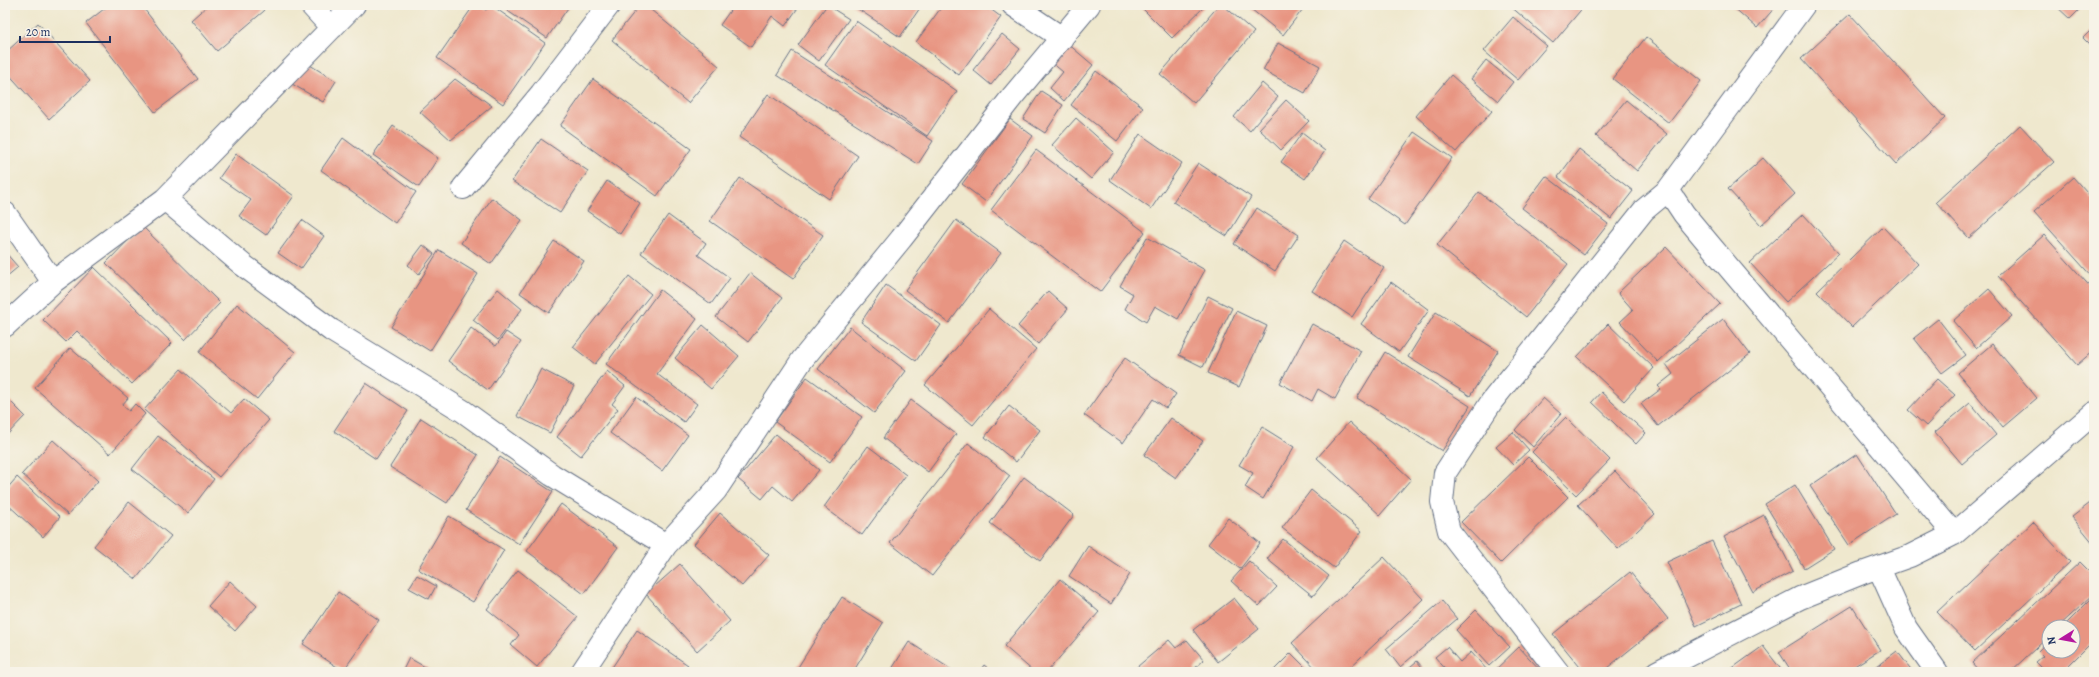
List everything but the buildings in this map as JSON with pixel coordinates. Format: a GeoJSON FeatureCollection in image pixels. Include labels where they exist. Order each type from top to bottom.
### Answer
{"type":"FeatureCollection","features":[{"type":"Feature","properties":{"kind":"street"},"geometry":{"type":"LineString","coordinates":[[311,5],[332,28]]}},
{"type":"Feature","properties":{"kind":"street"},"geometry":{"type":"LineString","coordinates":[[5,326],[53,282],[166,199],[354,5]]}},
{"type":"Feature","properties":{"kind":"street"},"geometry":{"type":"LineString","coordinates":[[463,188],[541,94],[609,5]]}},
{"type":"Feature","properties":{"kind":"street"},"geometry":{"type":"LineString","coordinates":[[1013,5],[1062,38]]}},
{"type":"Feature","properties":{"kind":"street"},"geometry":{"type":"LineString","coordinates":[[582,672],[666,545],[716,490],[802,360],[1089,5]]}},
{"type":"Feature","properties":{"kind":"street"},"geometry":{"type":"LineString","coordinates":[[1558,672],[1449,531],[1442,502],[1445,473],[1492,401],[1644,210],[1668,190],[1804,5]]}},
{"type":"Feature","properties":{"kind":"street"},"geometry":{"type":"LineString","coordinates":[[1668,190],[1684,214],[1954,534]]}},
{"type":"Feature","properties":{"kind":"street"},"geometry":{"type":"LineString","coordinates":[[166,199],[243,265],[331,330],[463,411],[552,475],[666,545]]}},
{"type":"Feature","properties":{"kind":"street"},"geometry":{"type":"LineString","coordinates":[[5,213],[53,282]]}},
{"type":"Feature","properties":{"kind":"street"},"geometry":{"type":"LineString","coordinates":[[1657,672],[1800,598],[1862,572],[1878,568],[1910,556],[1954,534],[2089,424]]}},
{"type":"Feature","properties":{"kind":"street"},"geometry":{"type":"LineString","coordinates":[[1878,568],[1906,628],[1937,672]]}}]}
